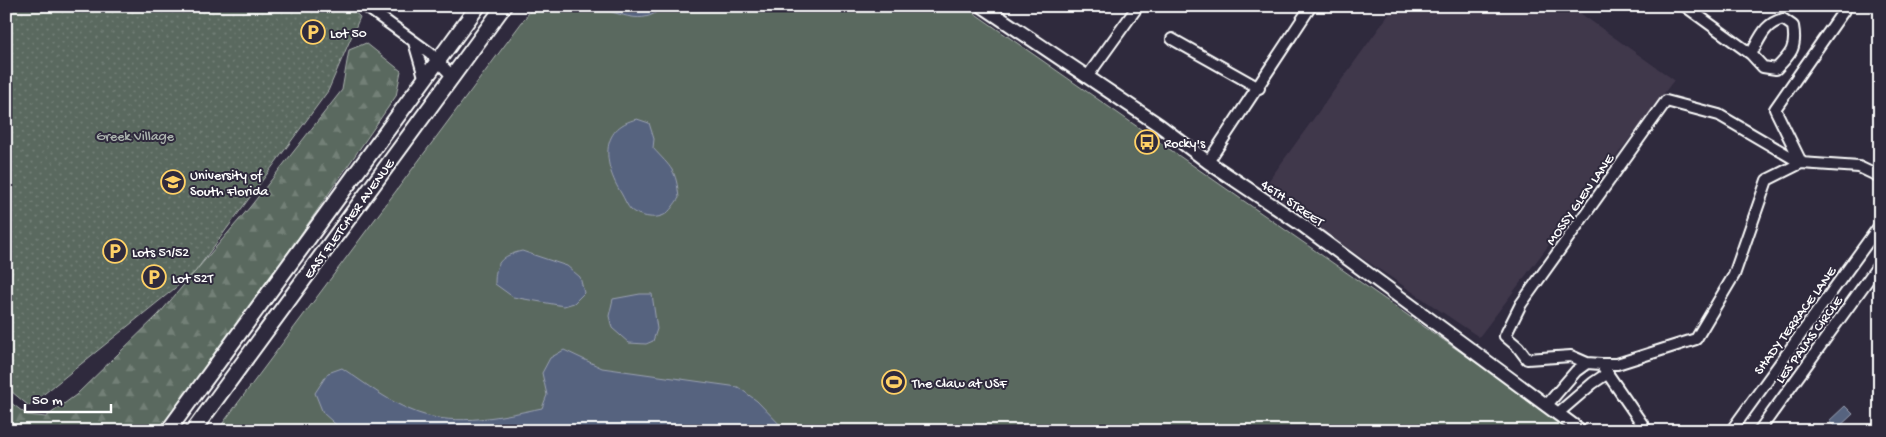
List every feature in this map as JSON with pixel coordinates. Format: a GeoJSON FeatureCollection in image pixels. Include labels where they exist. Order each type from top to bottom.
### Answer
{"type":"FeatureCollection","features":[{"type":"Feature","properties":{"kind":"main road","name":"EAST FLETCHER AVENUE"},"geometry":{"type":"LineString","coordinates":[[168,431],[425,80],[434,57],[478,6]]}},
{"type":"Feature","properties":{"kind":"main road","name":"EAST FLETCHER AVENUE"},"geometry":{"type":"LineString","coordinates":[[193,431],[504,6]]}},
{"type":"Feature","properties":{"kind":"street"},"geometry":{"type":"LineString","coordinates":[[365,6],[434,57],[452,76]]}},
{"type":"Feature","properties":{"kind":"street","name":"46TH STREET"},"geometry":{"type":"LineString","coordinates":[[982,6],[1310,231],[1581,431]]}},
{"type":"Feature","properties":{"kind":"street"},"geometry":{"type":"LineString","coordinates":[[1087,77],[1138,6]]}},
{"type":"Feature","properties":{"kind":"street"},"geometry":{"type":"LineString","coordinates":[[1208,162],[1259,88],[1311,6]]}},
{"type":"Feature","properties":{"kind":"street"},"geometry":{"type":"LineString","coordinates":[[1685,6],[1751,54],[1763,68],[1776,69],[1790,55],[1795,41],[1793,26],[1783,19],[1772,22],[1751,54]]}},
{"type":"Feature","properties":{"kind":"street"},"geometry":{"type":"LineString","coordinates":[[1847,6],[1775,109],[1802,163],[1859,166],[1880,177]]}},
{"type":"Feature","properties":{"kind":"street"},"geometry":{"type":"LineString","coordinates":[[1172,39],[1259,88]]}},
{"type":"Feature","properties":{"kind":"street"},"geometry":{"type":"LineString","coordinates":[[414,42],[425,80]]}},
{"type":"Feature","properties":{"kind":"street","name":"MOSSY GLEN LANE"},"geometry":{"type":"LineString","coordinates":[[1666,101],[1719,115],[1802,163],[1767,180],[1734,275],[1696,339],[1617,364],[1601,364],[1587,363],[1571,356],[1527,359],[1518,347],[1505,336],[1521,304],[1666,101]]}},
{"type":"Feature","properties":{"kind":"street","name":"SHADY TERRACE LANE"},"geometry":{"type":"LineString","coordinates":[[1731,431],[1880,225]]}},
{"type":"Feature","properties":{"kind":"street","name":"LES PALMS CIRCLE"},"geometry":{"type":"LineString","coordinates":[[1759,431],[1880,263]]}},
{"type":"Feature","properties":{"kind":"street"},"geometry":{"type":"LineString","coordinates":[[1552,410],[1576,371],[1587,363]]}},
{"type":"Feature","properties":{"kind":"street"},"geometry":{"type":"LineString","coordinates":[[1601,364],[1647,431]]}},
{"type":"Feature","properties":{"kind":"street"},"geometry":{"type":"LineString","coordinates":[[1552,410],[1594,382],[1610,376]]}},
{"type":"Feature","properties":{"kind":"shaded area"},"geometry":{"type":"Polygon","coordinates":[[[1395,6],[1570,6],[1674,80],[1479,337],[1262,190],[1395,6]]]}},
{"type":"Feature","properties":{"kind":"green space","name":"Greek Village"},"geometry":{"type":"Polygon","coordinates":[[[6,6],[348,6],[360,17],[328,91],[195,272],[29,406],[6,387],[6,6]]]}},
{"type":"Feature","properties":{"kind":"green space"},"geometry":{"type":"Polygon","coordinates":[[[534,6],[964,6],[1574,431],[217,431],[534,6]]]}},
{"type":"Feature","properties":{"kind":"green space"},"geometry":{"type":"Polygon","coordinates":[[[366,43],[401,71],[396,96],[165,431],[6,431],[6,399],[27,415],[46,417],[76,395],[159,314],[250,207],[342,90],[349,50],[366,43]]]}},
{"type":"Feature","properties":{"kind":"water"},"geometry":{"type":"Polygon","coordinates":[[[600,6],[663,6],[650,16],[635,17],[604,10],[600,6]]]}},
{"type":"Feature","properties":{"kind":"water"},"geometry":{"type":"Polygon","coordinates":[[[637,119],[649,123],[654,139],[653,148],[669,165],[676,181],[679,198],[668,212],[656,217],[647,217],[631,210],[615,182],[608,160],[610,139],[624,124],[637,119]]]}},
{"type":"Feature","properties":{"kind":"water"},"geometry":{"type":"Polygon","coordinates":[[[522,251],[567,266],[580,277],[584,293],[574,303],[564,306],[513,297],[495,284],[496,270],[504,258],[522,251]]]}},
{"type":"Feature","properties":{"kind":"water"},"geometry":{"type":"Polygon","coordinates":[[[640,294],[652,294],[657,329],[653,341],[646,344],[629,343],[612,328],[609,316],[613,299],[640,294]]]}},
{"type":"Feature","properties":{"kind":"water"},"geometry":{"type":"Polygon","coordinates":[[[564,350],[602,368],[738,387],[757,401],[786,431],[343,431],[323,413],[315,393],[328,373],[342,368],[378,393],[418,413],[433,417],[465,420],[512,414],[542,408],[547,395],[542,373],[550,358],[564,350]]]}},
{"type":"Feature","properties":{"kind":"water"},"geometry":{"type":"Polygon","coordinates":[[[1845,406],[1853,414],[1837,429],[1829,421],[1845,406]]]}},
{"type":"Feature","properties":{"kind":"place","name":"Lot 50"},"geometry":{"type":"Point","coordinates":[313,32]}},
{"type":"Feature","properties":{"kind":"place","name":"Rocky's"},"geometry":{"type":"Point","coordinates":[1147,142]}},
{"type":"Feature","properties":{"kind":"place","name":"University of South Florida"},"geometry":{"type":"Point","coordinates":[173,182]}},
{"type":"Feature","properties":{"kind":"place","name":"Lots 51/52"},"geometry":{"type":"Point","coordinates":[115,251]}},
{"type":"Feature","properties":{"kind":"place","name":"Lot 52T"},"geometry":{"type":"Point","coordinates":[154,277]}},
{"type":"Feature","properties":{"kind":"place","name":"The Claw at USF"},"geometry":{"type":"Point","coordinates":[894,382]}}]}
